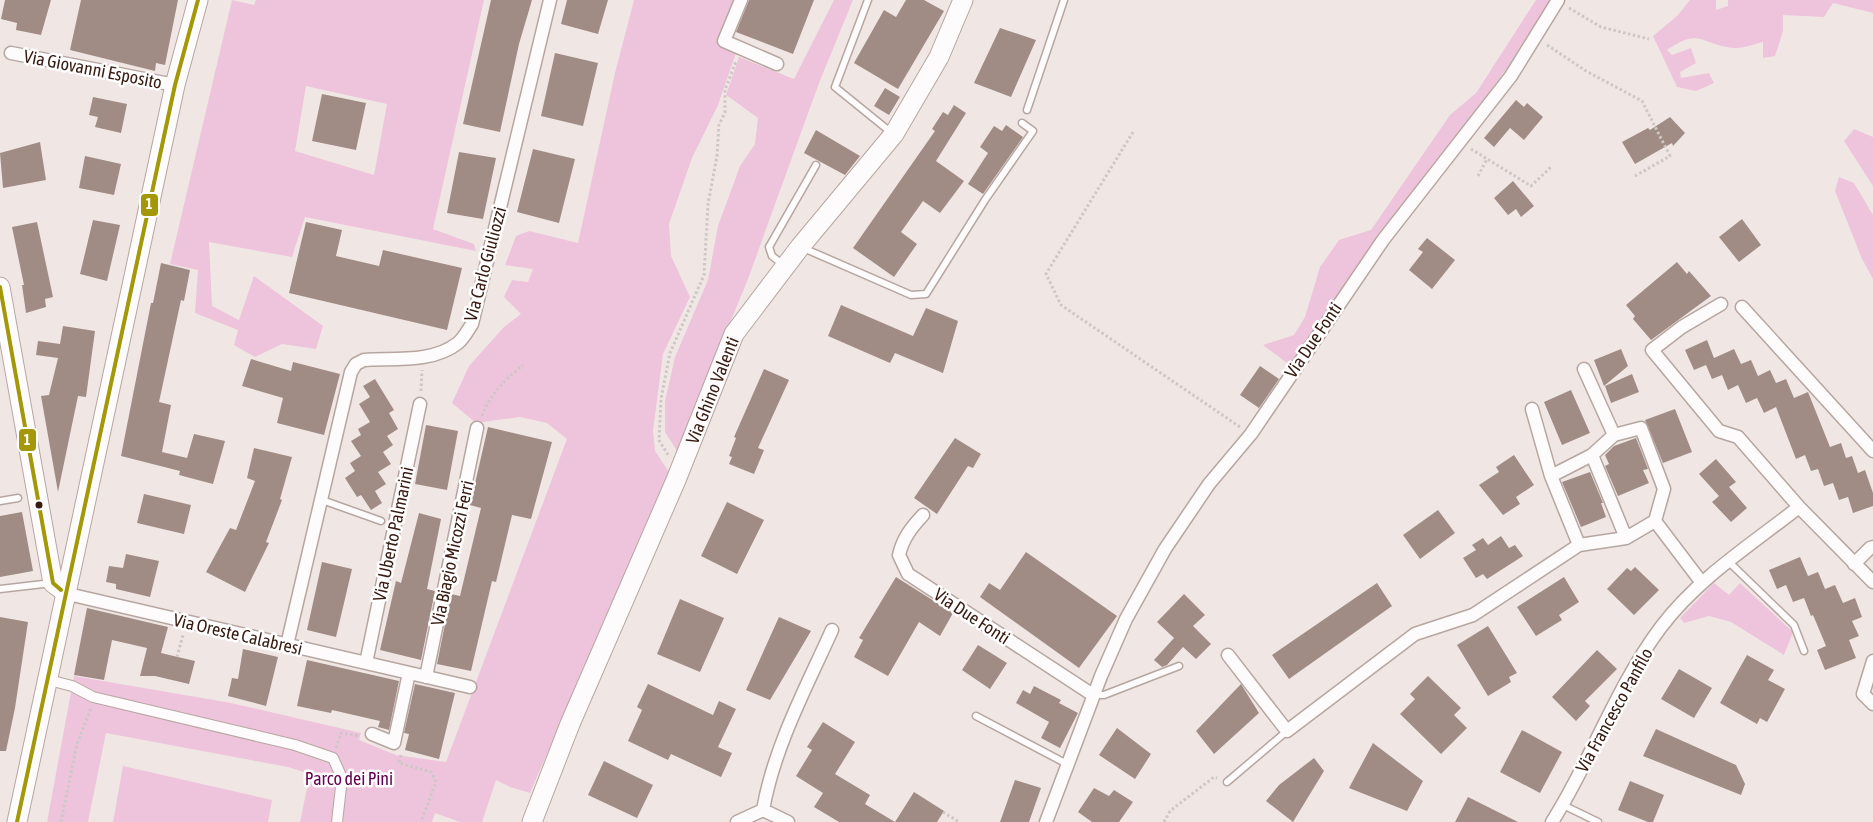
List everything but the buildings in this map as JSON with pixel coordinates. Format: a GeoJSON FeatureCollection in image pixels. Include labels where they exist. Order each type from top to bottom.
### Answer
{"type":"FeatureCollection","features":[{"type":"Feature","properties":{"kind":"main road","name":"Via Ghino Valenti"},"geometry":{"type":"LineString","coordinates":[[532,822],[570,724],[682,465],[734,334],[800,247],[894,134],[939,57],[963,0]]}},
{"type":"Feature","properties":{"kind":"main road"},"geometry":{"type":"LineString","coordinates":[[17,822],[48,680],[60,588],[81,532],[194,3]]}},
{"type":"Feature","properties":{"kind":"main road"},"geometry":{"type":"LineString","coordinates":[[0,287],[47,538],[60,588]]}},
{"type":"Feature","properties":{"kind":"main road"},"geometry":{"type":"LineString","coordinates":[[47,538],[56,547],[66,547],[77,540],[81,532]]}},
{"type":"Feature","properties":{"kind":"street","name":"Via Carlo Giuliozzi"},"geometry":{"type":"LineString","coordinates":[[287,645],[351,372],[356,364],[364,360],[424,357],[443,353],[460,342],[472,324],[550,0]]}},
{"type":"Feature","properties":{"kind":"street"},"geometry":{"type":"LineString","coordinates":[[741,0],[724,41],[777,64]]}},
{"type":"Feature","properties":{"kind":"street","name":"Via Due Fonti"},"geometry":{"type":"LineString","coordinates":[[1046,822],[1093,695],[1126,619],[1161,555],[1209,484],[1251,434],[1355,278],[1511,76],[1558,1]]}},
{"type":"Feature","properties":{"kind":"street","name":"Via Giovanni Esposito"},"geometry":{"type":"LineString","coordinates":[[11,53],[175,85]]}},
{"type":"Feature","properties":{"kind":"street"},"geometry":{"type":"LineString","coordinates":[[1721,304],[1682,327],[1652,350],[1719,431],[1738,437],[1799,507],[1873,582]]}},
{"type":"Feature","properties":{"kind":"street"},"geometry":{"type":"LineString","coordinates":[[1742,307],[1873,451]]}},
{"type":"Feature","properties":{"kind":"street"},"geometry":{"type":"LineString","coordinates":[[1584,369],[1614,435]]}},
{"type":"Feature","properties":{"kind":"street","name":"Via Uberto Palmarini"},"geometry":{"type":"LineString","coordinates":[[366,663],[420,404]]}},
{"type":"Feature","properties":{"kind":"street"},"geometry":{"type":"LineString","coordinates":[[1532,409],[1552,476],[1579,545]]}},
{"type":"Feature","properties":{"kind":"street","name":"Via Biagio Micozzi Ferri"},"geometry":{"type":"LineString","coordinates":[[426,677],[477,428]]}},
{"type":"Feature","properties":{"kind":"street"},"geometry":{"type":"LineString","coordinates":[[1228,655],[1287,732],[1415,634],[1473,615],[1579,545],[1626,538],[1656,522],[1664,488],[1641,428],[1614,435],[1592,455],[1552,476]]}},
{"type":"Feature","properties":{"kind":"street"},"geometry":{"type":"LineString","coordinates":[[1592,455],[1626,538]]}},
{"type":"Feature","properties":{"kind":"street","name":"Via Francesco Panfilo"},"geometry":{"type":"LineString","coordinates":[[1552,822],[1563,806],[1632,669],[1662,625],[1702,583],[1799,507]]}},
{"type":"Feature","properties":{"kind":"street","name":"Via Due Fonti"},"geometry":{"type":"LineString","coordinates":[[923,515],[907,533],[900,550],[899,555],[908,574],[1093,695]]}},
{"type":"Feature","properties":{"kind":"street"},"geometry":{"type":"LineString","coordinates":[[1656,522],[1702,583]]}},
{"type":"Feature","properties":{"kind":"street"},"geometry":{"type":"LineString","coordinates":[[1854,564],[1873,547]]}},
{"type":"Feature","properties":{"kind":"street","name":"Via Oreste Calabresi"},"geometry":{"type":"LineString","coordinates":[[60,588],[287,645],[470,687]]}},
{"type":"Feature","properties":{"kind":"street"},"geometry":{"type":"LineString","coordinates":[[763,810],[768,785],[778,754],[832,630]]}},
{"type":"Feature","properties":{"kind":"street"},"geometry":{"type":"LineString","coordinates":[[1873,661],[1862,694],[1873,704]]}},
{"type":"Feature","properties":{"kind":"street"},"geometry":{"type":"LineString","coordinates":[[370,736],[394,744],[409,673]]}},
{"type":"Feature","properties":{"kind":"street"},"geometry":{"type":"LineString","coordinates":[[48,680],[72,686],[93,697],[295,745],[333,758],[342,778],[337,822]]}},
{"type":"Feature","properties":{"kind":"street"},"geometry":{"type":"LineString","coordinates":[[737,822],[763,810]]}},
{"type":"Feature","properties":{"kind":"street"},"geometry":{"type":"LineString","coordinates":[[763,810],[788,822]]}},
{"type":"Feature","properties":{"kind":"lane"},"geometry":{"type":"LineString","coordinates":[[868,0],[835,87],[894,134]]}},
{"type":"Feature","properties":{"kind":"lane"},"geometry":{"type":"LineString","coordinates":[[1027,110],[1064,0]]}},
{"type":"Feature","properties":{"kind":"lane"},"geometry":{"type":"LineString","coordinates":[[800,247],[911,295],[926,294],[985,200],[1033,131],[1022,123]]}},
{"type":"Feature","properties":{"kind":"lane"},"geometry":{"type":"LineString","coordinates":[[786,266],[772,256],[770,247],[816,166]]}},
{"type":"Feature","properties":{"kind":"lane"},"geometry":{"type":"LineString","coordinates":[[0,501],[18,498]]}},
{"type":"Feature","properties":{"kind":"lane"},"geometry":{"type":"LineString","coordinates":[[322,500],[381,521]]}},
{"type":"Feature","properties":{"kind":"lane"},"geometry":{"type":"LineString","coordinates":[[1729,562],[1794,625],[1804,651]]}},
{"type":"Feature","properties":{"kind":"lane"},"geometry":{"type":"LineString","coordinates":[[0,589],[60,588]]}},
{"type":"Feature","properties":{"kind":"lane"},"geometry":{"type":"LineString","coordinates":[[1093,695],[1104,695],[1179,666]]}},
{"type":"Feature","properties":{"kind":"lane"},"geometry":{"type":"LineString","coordinates":[[976,716],[1067,764]]}},
{"type":"Feature","properties":{"kind":"lane"},"geometry":{"type":"LineString","coordinates":[[1227,782],[1287,732]]}},
{"type":"Feature","properties":{"kind":"lane"},"geometry":{"type":"LineString","coordinates":[[1563,806],[1598,822]]}},
{"type":"Feature","properties":{"kind":"path"},"geometry":{"type":"LineString","coordinates":[[1558,1],[1601,27],[1649,39]]}},
{"type":"Feature","properties":{"kind":"path"},"geometry":{"type":"LineString","coordinates":[[1536,38],[1586,70],[1642,101],[1670,156],[1634,176]]}},
{"type":"Feature","properties":{"kind":"path"},"geometry":{"type":"LineString","coordinates":[[682,465],[671,460],[659,440],[661,399],[670,353],[704,275],[708,204],[717,156],[719,125],[725,112],[725,90],[740,48]]}},
{"type":"Feature","properties":{"kind":"path"},"geometry":{"type":"LineString","coordinates":[[1133,132],[1046,274],[1060,305],[1251,434]]}},
{"type":"Feature","properties":{"kind":"path"},"geometry":{"type":"LineString","coordinates":[[1461,141],[1531,186],[1551,168]]}},
{"type":"Feature","properties":{"kind":"path"},"geometry":{"type":"LineString","coordinates":[[1478,176],[1487,159]]}},
{"type":"Feature","properties":{"kind":"path"},"geometry":{"type":"LineString","coordinates":[[477,428],[486,402],[502,383],[523,365]]}},
{"type":"Feature","properties":{"kind":"path"},"geometry":{"type":"LineString","coordinates":[[421,389],[422,377]]}},
{"type":"Feature","properties":{"kind":"path"},"geometry":{"type":"LineString","coordinates":[[177,657],[184,632]]}},
{"type":"Feature","properties":{"kind":"path"},"geometry":{"type":"LineString","coordinates":[[61,822],[77,744],[88,720],[93,697]]}},
{"type":"Feature","properties":{"kind":"path"},"geometry":{"type":"LineString","coordinates":[[333,758],[341,734],[370,736]]}},
{"type":"Feature","properties":{"kind":"path"},"geometry":{"type":"LineString","coordinates":[[401,750],[399,763],[431,772],[436,782],[421,822]]}},
{"type":"Feature","properties":{"kind":"path"},"geometry":{"type":"LineString","coordinates":[[1164,822],[1170,811],[1214,777],[1227,782]]}},
{"type":"Feature","properties":{"kind":"path"},"geometry":{"type":"LineString","coordinates":[[944,812],[959,822]]}},
{"type":"Feature","properties":{"kind":"green space"},"geometry":{"type":"Polygon","coordinates":[[[232,0],[254,5],[256,0],[484,0],[433,229],[474,244],[476,251],[305,217],[292,257],[209,242],[212,306],[239,320],[254,276],[323,326],[316,349],[282,344],[255,357],[234,345],[238,330],[195,313],[198,270],[170,264],[232,0]],[[306,86],[295,151],[374,175],[387,104],[306,86]]]}},
{"type":"Feature","properties":{"kind":"green space","name":"Parco dei Pini"},"geometry":{"type":"Polygon","coordinates":[[[634,0],[734,0],[722,42],[736,53],[718,105],[692,158],[669,224],[671,256],[690,297],[663,354],[653,431],[655,451],[669,472],[530,793],[510,787],[496,780],[482,822],[460,822],[435,813],[432,822],[300,822],[310,774],[288,767],[106,733],[88,822],[47,822],[74,676],[231,703],[361,733],[359,740],[396,755],[446,762],[567,439],[547,423],[520,417],[476,423],[452,403],[469,366],[504,327],[521,314],[504,297],[512,280],[528,282],[533,269],[505,265],[516,236],[529,231],[578,243],[615,73],[634,0]]]}},
{"type":"Feature","properties":{"kind":"green space"},"geometry":{"type":"Polygon","coordinates":[[[834,0],[853,0],[819,83],[748,279],[677,451],[665,432],[665,401],[675,357],[708,280],[718,226],[740,166],[755,144],[758,118],[726,95],[739,57],[794,79],[834,0]]]}},
{"type":"Feature","properties":{"kind":"green space"},"geometry":{"type":"Polygon","coordinates":[[[1536,0],[1553,0],[1531,35],[1291,366],[1263,345],[1294,335],[1305,317],[1320,267],[1339,240],[1371,230],[1450,115],[1476,93],[1536,0]]]}},
{"type":"Feature","properties":{"kind":"green space"},"geometry":{"type":"Polygon","coordinates":[[[1690,0],[1716,0],[1716,10],[1728,6],[1728,0],[1873,0],[1873,13],[1833,3],[1824,17],[1783,15],[1783,31],[1775,56],[1763,58],[1763,42],[1733,48],[1700,39],[1687,39],[1667,50],[1672,55],[1691,48],[1696,63],[1680,72],[1681,78],[1709,73],[1714,83],[1696,91],[1677,87],[1653,36],[1677,16],[1690,0]]]}},
{"type":"Feature","properties":{"kind":"green space"},"geometry":{"type":"Polygon","coordinates":[[[1854,129],[1873,137],[1873,186],[1844,141],[1854,129]]]}},
{"type":"Feature","properties":{"kind":"green space"},"geometry":{"type":"Polygon","coordinates":[[[1839,177],[1854,183],[1873,215],[1873,279],[1862,259],[1835,191],[1839,177]]]}},
{"type":"Feature","properties":{"kind":"green space"},"geometry":{"type":"Polygon","coordinates":[[[1714,583],[1729,595],[1740,583],[1793,632],[1784,655],[1731,622],[1709,616],[1684,623],[1680,618],[1714,583]]]}},
{"type":"Feature","properties":{"kind":"green space"},"geometry":{"type":"Polygon","coordinates":[[[123,766],[272,800],[268,822],[113,822],[123,766]]]}},
{"type":"Feature","properties":{"kind":"transit line","name":"1"},"geometry":{"type":"LineString","coordinates":[[17,822],[175,85],[198,0]]}},
{"type":"Feature","properties":{"kind":"transit line","name":"1"},"geometry":{"type":"LineString","coordinates":[[0,287],[53,583],[61,590]]}}]}
